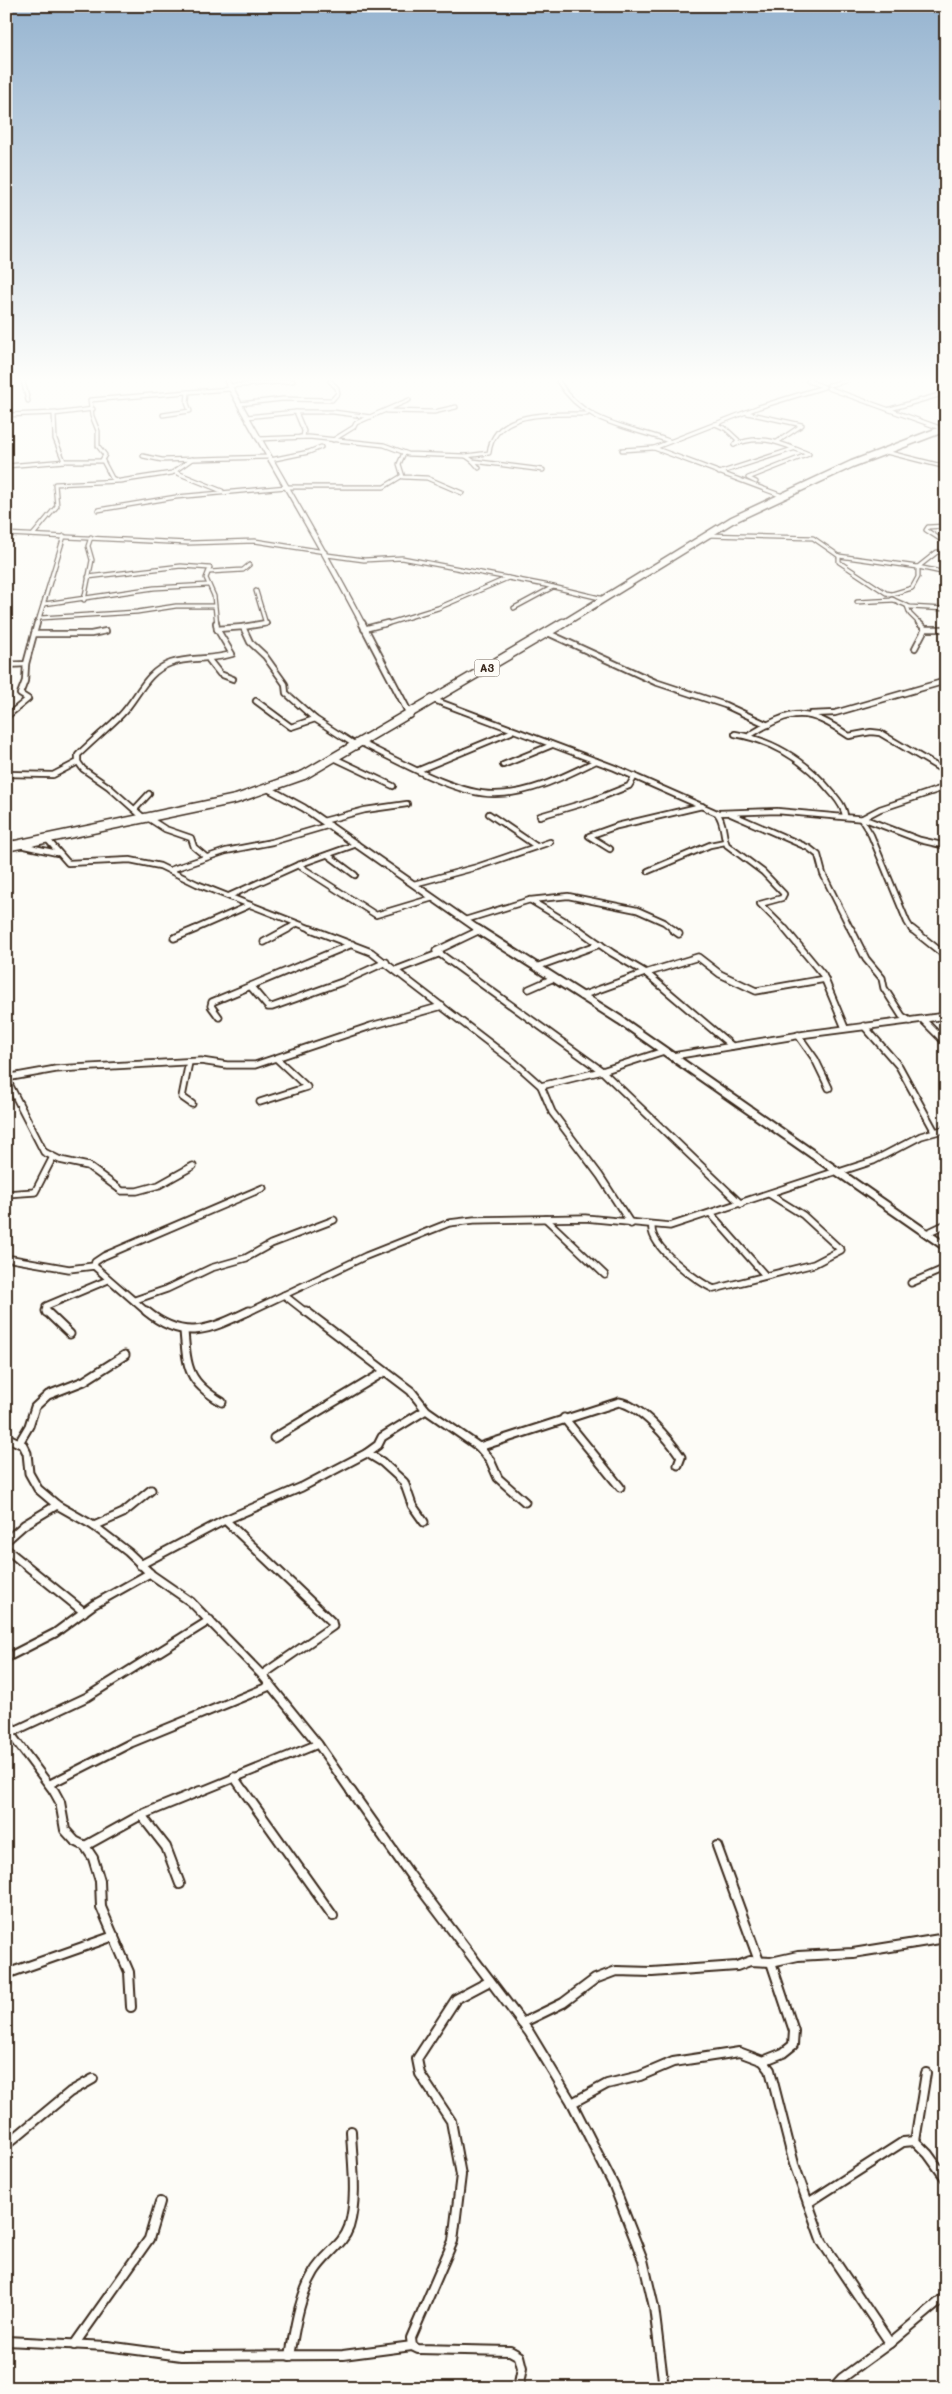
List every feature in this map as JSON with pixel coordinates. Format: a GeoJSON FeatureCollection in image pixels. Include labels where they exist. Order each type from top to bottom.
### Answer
{"type":"FeatureCollection","features":[{"type":"Feature","properties":{"kind":"highway","name":"A3"},"geometry":{"type":"LineString","coordinates":[[6,847],[236,799],[270,789],[304,775],[410,715],[732,520],[786,493]]}},
{"type":"Feature","properties":{"kind":"street"},"geometry":{"type":"LineString","coordinates":[[33,535],[39,530],[50,512],[57,506],[56,493]]}},
{"type":"Feature","properties":{"kind":"street"},"geometry":{"type":"LineString","coordinates":[[98,510],[176,497],[219,493]]}},
{"type":"Feature","properties":{"kind":"street"},"geometry":{"type":"LineString","coordinates":[[291,493],[326,553],[410,715]]}},
{"type":"Feature","properties":{"kind":"street"},"geometry":{"type":"LineString","coordinates":[[779,493],[783,494]]}},
{"type":"Feature","properties":{"kind":"street"},"geometry":{"type":"LineString","coordinates":[[839,556],[839,562],[892,594],[912,588],[918,577],[918,568],[946,544],[926,530],[928,527],[946,526]]}},
{"type":"Feature","properties":{"kind":"street"},"geometry":{"type":"LineString","coordinates":[[6,534],[188,543],[255,541],[364,560],[402,558],[553,586],[604,598]]}},
{"type":"Feature","properties":{"kind":"street"},"geometry":{"type":"LineString","coordinates":[[707,535],[813,538],[839,556],[946,573]]}},
{"type":"Feature","properties":{"kind":"street"},"geometry":{"type":"LineString","coordinates":[[6,717],[28,700],[20,694],[25,680],[26,664],[53,567],[58,559],[64,536]]}},
{"type":"Feature","properties":{"kind":"street"},"geometry":{"type":"LineString","coordinates":[[84,600],[92,560],[88,546],[91,537]]}},
{"type":"Feature","properties":{"kind":"street"},"geometry":{"type":"LineString","coordinates":[[937,552],[946,553]]}},
{"type":"Feature","properties":{"kind":"street"},"geometry":{"type":"LineString","coordinates":[[206,857],[194,847],[191,838],[165,828],[147,818],[109,787],[83,769],[78,762],[78,755],[122,714],[155,671],[172,662],[209,660],[232,655],[218,629],[213,592],[206,576],[211,571],[244,570],[249,565]]}},
{"type":"Feature","properties":{"kind":"street"},"geometry":{"type":"LineString","coordinates":[[88,577],[181,566],[208,567],[211,571]]}},
{"type":"Feature","properties":{"kind":"street"},"geometry":{"type":"LineString","coordinates":[[364,629],[399,622],[438,609],[508,578]]}},
{"type":"Feature","properties":{"kind":"street"},"geometry":{"type":"LineString","coordinates":[[44,604],[84,600],[154,588],[208,584]]}},
{"type":"Feature","properties":{"kind":"street"},"geometry":{"type":"LineString","coordinates":[[514,608],[553,586]]}},
{"type":"Feature","properties":{"kind":"street"},"geometry":{"type":"LineString","coordinates":[[218,629],[266,624],[256,591]]}},
{"type":"Feature","properties":{"kind":"street"},"geometry":{"type":"LineString","coordinates":[[892,594],[889,596],[907,606],[946,609]]}},
{"type":"Feature","properties":{"kind":"street"},"geometry":{"type":"LineString","coordinates":[[858,602],[894,600]]}},
{"type":"Feature","properties":{"kind":"street"},"geometry":{"type":"LineString","coordinates":[[40,618],[137,612],[176,606],[214,606]]}},
{"type":"Feature","properties":{"kind":"street"},"geometry":{"type":"LineString","coordinates":[[907,606],[910,614],[925,629],[945,630]]}},
{"type":"Feature","properties":{"kind":"street"},"geometry":{"type":"LineString","coordinates":[[243,627],[250,642],[265,656],[284,684],[286,693],[315,719],[359,744],[474,794],[488,795],[532,788],[596,761]]}},
{"type":"Feature","properties":{"kind":"street"},"geometry":{"type":"LineString","coordinates":[[916,648],[925,629]]}},
{"type":"Feature","properties":{"kind":"street"},"geometry":{"type":"LineString","coordinates":[[34,634],[106,632]]}},
{"type":"Feature","properties":{"kind":"street"},"geometry":{"type":"LineString","coordinates":[[548,632],[655,682],[725,706],[768,725]]}},
{"type":"Feature","properties":{"kind":"street"},"geometry":{"type":"LineString","coordinates":[[209,660],[220,674],[233,679]]}},
{"type":"Feature","properties":{"kind":"street"},"geometry":{"type":"LineString","coordinates":[[6,665],[26,664]]}},
{"type":"Feature","properties":{"kind":"street"},"geometry":{"type":"LineString","coordinates":[[750,735],[768,725],[796,716],[844,711],[946,681]]}},
{"type":"Feature","properties":{"kind":"street"},"geometry":{"type":"LineString","coordinates":[[434,700],[511,732],[553,745],[635,776],[717,813],[777,811],[861,819],[920,840],[946,846]]}},
{"type":"Feature","properties":{"kind":"street"},"geometry":{"type":"LineString","coordinates":[[256,701],[290,728],[315,719]]}},
{"type":"Feature","properties":{"kind":"street"},"geometry":{"type":"LineString","coordinates":[[811,714],[836,726],[849,736],[871,732],[880,733],[946,772]]}},
{"type":"Feature","properties":{"kind":"street"},"geometry":{"type":"LineString","coordinates":[[419,770],[511,732]]}},
{"type":"Feature","properties":{"kind":"street"},"geometry":{"type":"LineString","coordinates":[[735,734],[750,735],[786,753],[808,767],[826,784],[845,811],[844,817]]}},
{"type":"Feature","properties":{"kind":"street"},"geometry":{"type":"LineString","coordinates":[[503,765],[553,745]]}},
{"type":"Feature","properties":{"kind":"street"},"geometry":{"type":"LineString","coordinates":[[334,758],[393,786]]}},
{"type":"Feature","properties":{"kind":"street"},"geometry":{"type":"LineString","coordinates":[[6,774],[53,775],[78,762]]}},
{"type":"Feature","properties":{"kind":"street"},"geometry":{"type":"LineString","coordinates":[[540,816],[594,800],[629,786],[635,776]]}},
{"type":"Feature","properties":{"kind":"street"},"geometry":{"type":"LineString","coordinates":[[861,819],[880,809],[946,787]]}},
{"type":"Feature","properties":{"kind":"street"},"geometry":{"type":"LineString","coordinates":[[270,789],[327,823],[465,920],[664,1050],[946,1247]]}},
{"type":"Feature","properties":{"kind":"street"},"geometry":{"type":"LineString","coordinates":[[135,809],[149,794]]}},
{"type":"Feature","properties":{"kind":"street"},"geometry":{"type":"LineString","coordinates":[[170,870],[206,857],[272,842],[365,810],[407,804]]}},
{"type":"Feature","properties":{"kind":"street"},"geometry":{"type":"LineString","coordinates":[[610,849],[590,836],[667,813],[686,811],[702,806]]}},
{"type":"Feature","properties":{"kind":"street"},"geometry":{"type":"LineString","coordinates":[[717,813],[721,818],[725,842],[763,872],[781,891],[784,897],[760,904],[783,926],[825,979],[845,1028]]}},
{"type":"Feature","properties":{"kind":"street"},"geometry":{"type":"LineString","coordinates":[[489,814],[536,846]]}},
{"type":"Feature","properties":{"kind":"street"},"geometry":{"type":"LineString","coordinates":[[731,814],[808,848],[818,855],[823,874],[866,959],[882,978],[888,994],[902,1016],[910,1021]]}},
{"type":"Feature","properties":{"kind":"street"},"geometry":{"type":"LineString","coordinates":[[861,819],[871,835],[907,922],[918,935],[944,952],[946,959]]}},
{"type":"Feature","properties":{"kind":"street"},"geometry":{"type":"LineString","coordinates":[[47,839],[64,861],[70,864],[130,860],[160,866],[296,924],[371,952],[442,1006],[541,1086],[552,1112],[600,1176],[631,1224]]}},
{"type":"Feature","properties":{"kind":"street"},"geometry":{"type":"LineString","coordinates":[[6,842],[57,853]]}},
{"type":"Feature","properties":{"kind":"street"},"geometry":{"type":"LineString","coordinates":[[414,884],[477,867],[550,842]]}},
{"type":"Feature","properties":{"kind":"street"},"geometry":{"type":"LineString","coordinates":[[648,871],[710,845],[725,842]]}},
{"type":"Feature","properties":{"kind":"street"},"geometry":{"type":"LineString","coordinates":[[229,896],[298,864],[357,844]]}},
{"type":"Feature","properties":{"kind":"street"},"geometry":{"type":"LineString","coordinates":[[328,855],[355,876]]}},
{"type":"Feature","properties":{"kind":"street"},"geometry":{"type":"LineString","coordinates":[[298,864],[376,915],[433,898]]}},
{"type":"Feature","properties":{"kind":"street"},"geometry":{"type":"LineString","coordinates":[[465,920],[530,900],[568,896],[636,910],[664,922],[678,934]]}},
{"type":"Feature","properties":{"kind":"street"},"geometry":{"type":"LineString","coordinates":[[530,900],[592,937],[645,973],[732,1046]]}},
{"type":"Feature","properties":{"kind":"street"},"geometry":{"type":"LineString","coordinates":[[174,938],[250,905]]}},
{"type":"Feature","properties":{"kind":"street"},"geometry":{"type":"LineString","coordinates":[[264,942],[296,924]]}},
{"type":"Feature","properties":{"kind":"street"},"geometry":{"type":"LineString","coordinates":[[438,954],[436,951],[480,930]]}},
{"type":"Feature","properties":{"kind":"street"},"geometry":{"type":"LineString","coordinates":[[219,1016],[211,1006],[212,1002],[352,944]]}},
{"type":"Feature","properties":{"kind":"street"},"geometry":{"type":"LineString","coordinates":[[536,967],[600,944]]}},
{"type":"Feature","properties":{"kind":"street"},"geometry":{"type":"LineString","coordinates":[[396,970],[438,954]]}},
{"type":"Feature","properties":{"kind":"street"},"geometry":{"type":"LineString","coordinates":[[438,954],[602,1071],[741,1204]]}},
{"type":"Feature","properties":{"kind":"street"},"geometry":{"type":"LineString","coordinates":[[581,996],[683,960],[698,957],[720,974],[756,991],[825,979]]}},
{"type":"Feature","properties":{"kind":"street"},"geometry":{"type":"LineString","coordinates":[[251,987],[268,1006],[272,1007],[342,982],[386,962]]}},
{"type":"Feature","properties":{"kind":"street"},"geometry":{"type":"LineString","coordinates":[[529,989],[554,978]]}},
{"type":"Feature","properties":{"kind":"street"},"geometry":{"type":"LineString","coordinates":[[193,1166],[184,1174],[129,1193],[123,1192],[104,1175],[92,1168],[53,1157],[44,1152],[6,1078],[56,1069],[189,1062],[248,1066],[277,1059],[371,1026],[442,1006]]}},
{"type":"Feature","properties":{"kind":"street"},"geometry":{"type":"LineString","coordinates":[[899,1022],[902,1016]]}},
{"type":"Feature","properties":{"kind":"street"},"geometry":{"type":"LineString","coordinates":[[672,1056],[845,1028],[946,1016]]}},
{"type":"Feature","properties":{"kind":"street"},"geometry":{"type":"LineString","coordinates":[[923,1020],[946,1042]]}},
{"type":"Feature","properties":{"kind":"street"},"geometry":{"type":"LineString","coordinates":[[864,1026],[899,1066],[915,1092],[923,1112],[934,1130]]}},
{"type":"Feature","properties":{"kind":"street"},"geometry":{"type":"LineString","coordinates":[[798,1035],[816,1059],[829,1088]]}},
{"type":"Feature","properties":{"kind":"street"},"geometry":{"type":"LineString","coordinates":[[541,1086],[602,1071],[664,1050]]}},
{"type":"Feature","properties":{"kind":"street"},"geometry":{"type":"LineString","coordinates":[[260,1102],[307,1087],[302,1080],[277,1059]]}},
{"type":"Feature","properties":{"kind":"street"},"geometry":{"type":"LineString","coordinates":[[189,1062],[182,1097],[192,1104]]}},
{"type":"Feature","properties":{"kind":"street"},"geometry":{"type":"LineString","coordinates":[[94,1266],[108,1280],[135,1300],[162,1324],[184,1331],[215,1326],[366,1256],[449,1223],[474,1220],[585,1218],[652,1226],[670,1226],[882,1157],[902,1143],[934,1130],[946,1129]]}},
{"type":"Feature","properties":{"kind":"street"},"geometry":{"type":"LineString","coordinates":[[6,1194],[36,1192],[53,1157]]}},
{"type":"Feature","properties":{"kind":"street"},"geometry":{"type":"LineString","coordinates":[[94,1266],[95,1262],[104,1256],[163,1233],[263,1188]]}},
{"type":"Feature","properties":{"kind":"street"},"geometry":{"type":"LineString","coordinates":[[652,1226],[652,1234],[656,1240],[675,1260],[710,1288],[717,1288],[764,1274],[815,1263],[833,1257],[841,1250],[803,1215],[769,1194]]}},
{"type":"Feature","properties":{"kind":"street"},"geometry":{"type":"LineString","coordinates":[[711,1214],[764,1274]]}},
{"type":"Feature","properties":{"kind":"street"},"geometry":{"type":"LineString","coordinates":[[546,1219],[605,1275]]}},
{"type":"Feature","properties":{"kind":"street"},"geometry":{"type":"LineString","coordinates":[[135,1300],[167,1289],[211,1268],[246,1258],[271,1244],[310,1231],[334,1220]]}},
{"type":"Feature","properties":{"kind":"street"},"geometry":{"type":"LineString","coordinates":[[927,1233],[946,1224]]}},
{"type":"Feature","properties":{"kind":"street"},"geometry":{"type":"LineString","coordinates":[[6,1258],[68,1269],[94,1266]]}},
{"type":"Feature","properties":{"kind":"street"},"geometry":{"type":"LineString","coordinates":[[911,1283],[946,1268]]}},
{"type":"Feature","properties":{"kind":"street"},"geometry":{"type":"LineString","coordinates":[[70,1334],[47,1314],[46,1306],[108,1280]]}},
{"type":"Feature","properties":{"kind":"street"},"geometry":{"type":"LineString","coordinates":[[284,1295],[410,1392],[426,1410],[479,1447],[490,1460],[498,1478],[525,1502]]}},
{"type":"Feature","properties":{"kind":"street"},"geometry":{"type":"LineString","coordinates":[[184,1331],[187,1366],[191,1379],[204,1391],[222,1402]]}},
{"type":"Feature","properties":{"kind":"street"},"geometry":{"type":"LineString","coordinates":[[19,1443],[29,1426],[35,1407],[48,1395],[84,1381],[125,1355]]}},
{"type":"Feature","properties":{"kind":"street"},"geometry":{"type":"LineString","coordinates":[[274,1438],[384,1372]]}},
{"type":"Feature","properties":{"kind":"street"},"geometry":{"type":"LineString","coordinates":[[479,1447],[613,1403],[624,1403],[647,1419],[670,1442],[681,1457],[678,1465]]}},
{"type":"Feature","properties":{"kind":"street"},"geometry":{"type":"LineString","coordinates":[[140,1564],[225,1520],[302,1487],[367,1453],[378,1445],[382,1437],[426,1410]]}},
{"type":"Feature","properties":{"kind":"street"},"geometry":{"type":"LineString","coordinates":[[564,1418],[620,1487]]}},
{"type":"Feature","properties":{"kind":"street"},"geometry":{"type":"LineString","coordinates":[[6,1437],[19,1443],[27,1453],[29,1473],[34,1484],[57,1505],[94,1526],[128,1552],[150,1573],[171,1586],[210,1620],[262,1675],[318,1744],[411,1876],[529,2032],[572,2103],[614,2186],[643,2260],[654,2308],[664,2388]]}},
{"type":"Feature","properties":{"kind":"street"},"geometry":{"type":"LineString","coordinates":[[367,1453],[382,1462],[404,1482],[412,1505],[424,1522]]}},
{"type":"Feature","properties":{"kind":"street"},"geometry":{"type":"LineString","coordinates":[[94,1526],[123,1514],[151,1490]]}},
{"type":"Feature","properties":{"kind":"street"},"geometry":{"type":"LineString","coordinates":[[6,1541],[24,1525],[57,1505]]}},
{"type":"Feature","properties":{"kind":"street"},"geometry":{"type":"LineString","coordinates":[[225,1520],[332,1622],[332,1626],[327,1630],[262,1675]]}},
{"type":"Feature","properties":{"kind":"street"},"geometry":{"type":"LineString","coordinates":[[6,1549],[84,1612]]}},
{"type":"Feature","properties":{"kind":"street"},"geometry":{"type":"LineString","coordinates":[[6,1658],[55,1633],[84,1612],[150,1573]]}},
{"type":"Feature","properties":{"kind":"street"},"geometry":{"type":"LineString","coordinates":[[10,1733],[87,1697],[210,1620]]}},
{"type":"Feature","properties":{"kind":"street"},"geometry":{"type":"LineString","coordinates":[[50,1784],[80,1767],[150,1734],[270,1686]]}},
{"type":"Feature","properties":{"kind":"street"},"geometry":{"type":"LineString","coordinates":[[6,1718],[10,1733],[50,1784],[60,1802],[65,1830],[75,1841],[85,1846],[95,1866],[100,1881],[101,1907],[129,1972],[131,2007]]}},
{"type":"Feature","properties":{"kind":"street"},"geometry":{"type":"LineString","coordinates":[[85,1846],[140,1815],[318,1744]]}},
{"type":"Feature","properties":{"kind":"street"},"geometry":{"type":"LineString","coordinates":[[234,1777],[333,1916]]}},
{"type":"Feature","properties":{"kind":"street"},"geometry":{"type":"LineString","coordinates":[[140,1815],[154,1827],[178,1869],[180,1884]]}},
{"type":"Feature","properties":{"kind":"street"},"geometry":{"type":"LineString","coordinates":[[717,1846],[759,1961]]}},
{"type":"Feature","properties":{"kind":"street"},"geometry":{"type":"LineString","coordinates":[[6,1974],[114,1936]]}},
{"type":"Feature","properties":{"kind":"street"},"geometry":{"type":"LineString","coordinates":[[522,2023],[536,2018],[586,1987],[595,1979],[616,1971],[652,1972],[737,1966],[759,1961],[772,1962],[798,1956],[853,1953],[877,1947],[946,1938]]}},
{"type":"Feature","properties":{"kind":"street"},"geometry":{"type":"LineString","coordinates":[[763,2061],[783,2053],[793,2044],[794,2031],[772,1962]]}},
{"type":"Feature","properties":{"kind":"street"},"geometry":{"type":"LineString","coordinates":[[412,2346],[411,2338],[423,2306],[453,2241],[461,2175],[451,2121],[420,2074],[417,2059],[441,2019],[456,1999],[490,1981]]}},
{"type":"Feature","properties":{"kind":"street"},"geometry":{"type":"LineString","coordinates":[[529,2032],[536,2018]]}},
{"type":"Feature","properties":{"kind":"street"},"geometry":{"type":"LineString","coordinates":[[572,2103],[607,2084],[640,2076],[673,2062],[739,2052],[763,2061],[770,2070],[794,2164],[822,2242],[890,2343]]}},
{"type":"Feature","properties":{"kind":"street"},"geometry":{"type":"LineString","coordinates":[[915,2141],[926,2073]]}},
{"type":"Feature","properties":{"kind":"street"},"geometry":{"type":"LineString","coordinates":[[6,2145],[70,2092],[93,2079]]}},
{"type":"Feature","properties":{"kind":"street"},"geometry":{"type":"LineString","coordinates":[[290,2356],[299,2310],[315,2271],[349,2228],[351,2213],[350,2131]]}},
{"type":"Feature","properties":{"kind":"street"},"geometry":{"type":"LineString","coordinates":[[808,2203],[903,2142],[915,2141],[928,2154],[946,2179]]}},
{"type":"Feature","properties":{"kind":"street"},"geometry":{"type":"LineString","coordinates":[[74,2346],[149,2239],[160,2202]]}},
{"type":"Feature","properties":{"kind":"street"},"geometry":{"type":"LineString","coordinates":[[833,2388],[842,2378],[890,2343],[946,2296]]}},
{"type":"Feature","properties":{"kind":"street"},"geometry":{"type":"LineString","coordinates":[[6,2341],[74,2346],[107,2346],[181,2356],[343,2354],[412,2346],[418,2350],[510,2351],[519,2356],[522,2368],[518,2388]]}}]}
